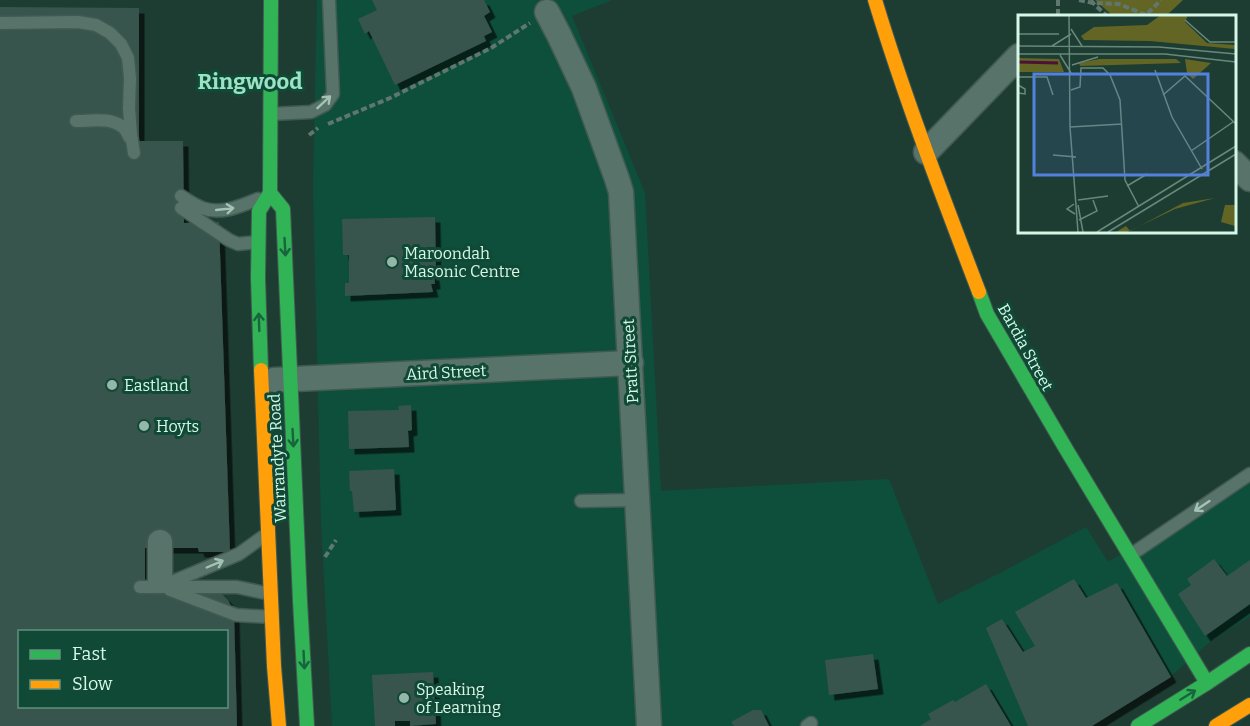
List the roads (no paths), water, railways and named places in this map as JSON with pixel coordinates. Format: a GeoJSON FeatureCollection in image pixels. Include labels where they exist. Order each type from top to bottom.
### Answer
{"type":"FeatureCollection","features":[{"type":"Feature","properties":{"kind":"main road","name":"Warrandyte Road"},"geometry":{"type":"LineString","coordinates":[[271,0],[270,193],[259,211],[258,242],[268,533],[307,726]]}},
{"type":"Feature","properties":{"kind":"main road","name":"Bardia Street"},"geometry":{"type":"LineString","coordinates":[[875,0],[890,51],[926,152],[987,314],[1065,449],[1207,683]]}},
{"type":"Feature","properties":{"kind":"main road"},"geometry":{"type":"LineString","coordinates":[[258,242],[283,209],[270,193]]}},
{"type":"Feature","properties":{"kind":"main road","name":"Warrandyte Road"},"geometry":{"type":"LineString","coordinates":[[279,726],[290,379],[283,209]]}},
{"type":"Feature","properties":{"kind":"main road"},"geometry":{"type":"LineString","coordinates":[[1138,726],[1250,654]]}},
{"type":"Feature","properties":{"kind":"main road"},"geometry":{"type":"LineString","coordinates":[[1216,726],[1250,705]]}},
{"type":"Feature","properties":{"kind":"street","name":"Pratt Street"},"geometry":{"type":"LineString","coordinates":[[545,6],[584,88],[621,192],[649,726]]}},
{"type":"Feature","properties":{"kind":"street"},"geometry":{"type":"LineString","coordinates":[[926,152],[1018,57]]}},
{"type":"Feature","properties":{"kind":"street"},"geometry":{"type":"LineString","coordinates":[[1235,166],[1250,179]]}},
{"type":"Feature","properties":{"kind":"street","name":"Aird Street"},"geometry":{"type":"LineString","coordinates":[[261,381],[631,363]]}},
{"type":"Feature","properties":{"kind":"street"},"geometry":{"type":"LineString","coordinates":[[154,585],[160,542]]}},
{"type":"Feature","properties":{"kind":"lane"},"geometry":{"type":"LineString","coordinates":[[270,114],[311,112],[325,105],[333,94],[329,0]]}},
{"type":"Feature","properties":{"kind":"lane"},"geometry":{"type":"LineString","coordinates":[[0,23],[78,22],[96,25],[110,33],[121,44],[128,58],[129,108],[134,153],[127,130],[120,124],[108,120],[76,121]]}},
{"type":"Feature","properties":{"kind":"lane"},"geometry":{"type":"LineString","coordinates":[[258,242],[238,244],[229,240],[181,202],[216,211],[237,208],[270,193]]}},
{"type":"Feature","properties":{"kind":"lane"},"geometry":{"type":"LineString","coordinates":[[1130,555],[1250,474]]}},
{"type":"Feature","properties":{"kind":"lane"},"geometry":{"type":"LineString","coordinates":[[581,501],[637,500]]}},
{"type":"Feature","properties":{"kind":"lane"},"geometry":{"type":"LineString","coordinates":[[154,585],[239,554],[268,533]]}},
{"type":"Feature","properties":{"kind":"lane"},"geometry":{"type":"LineString","coordinates":[[154,585],[236,615],[284,604]]}},
{"type":"Feature","properties":{"kind":"lane"},"geometry":{"type":"LineString","coordinates":[[154,585],[237,587],[284,604]]}},
{"type":"Feature","properties":{"kind":"place","name":"Maroondah Masonic Centre"},"geometry":{"type":"Point","coordinates":[392,262]}},
{"type":"Feature","properties":{"kind":"place","name":"Eastland"},"geometry":{"type":"Point","coordinates":[112,385]}},
{"type":"Feature","properties":{"kind":"place","name":"Hoyts"},"geometry":{"type":"Point","coordinates":[144,426]}},
{"type":"Feature","properties":{"kind":"place","name":"Speaking of Learning"},"geometry":{"type":"Point","coordinates":[404,698]}},
{"type":"Feature","properties":{"kind":"district","name":"Ringwood"},"geometry":{"type":"Point","coordinates":[250,81]}}]}
